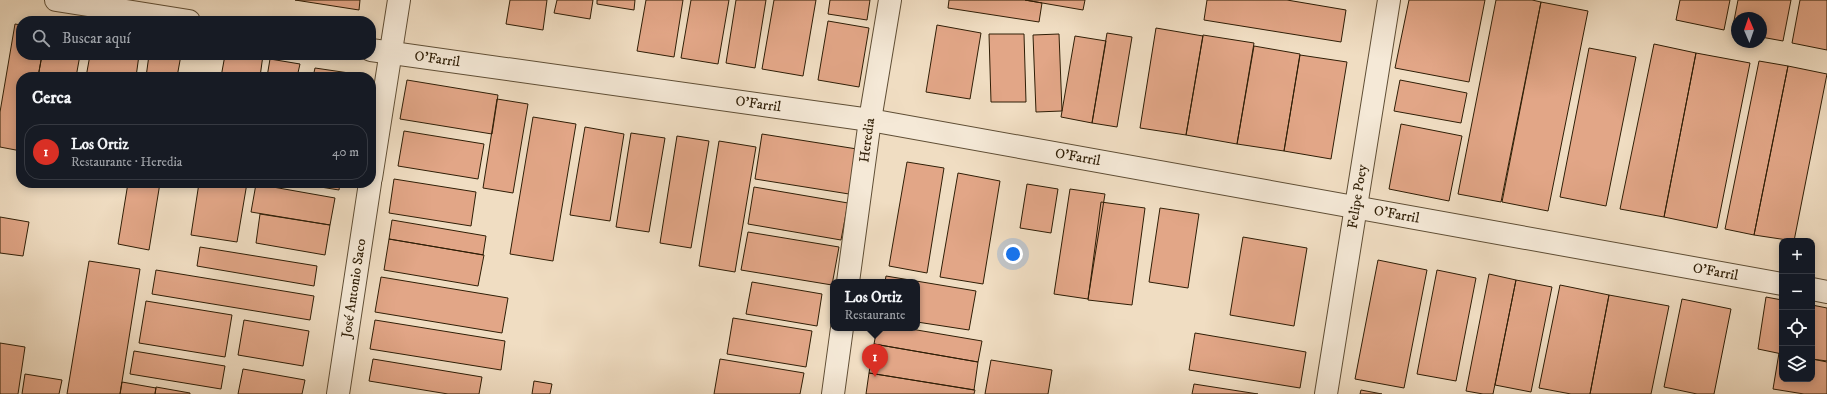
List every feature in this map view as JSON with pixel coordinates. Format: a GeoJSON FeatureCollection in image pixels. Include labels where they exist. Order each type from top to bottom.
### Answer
{"type":"FeatureCollection","features":[{"type":"Feature","properties":{"kind":"street"},"geometry":{"type":"LineString","coordinates":[[56,0],[157,16]]}},
{"type":"Feature","properties":{"kind":"street"},"geometry":{"type":"LineString","coordinates":[[376,114],[381,51],[398,0]]}},
{"type":"Feature","properties":{"kind":"street","name":"Heredia"},"geometry":{"type":"LineString","coordinates":[[848,279],[870,120],[890,0]]}},
{"type":"Feature","properties":{"kind":"street","name":"Felipe Poey"},"geometry":{"type":"LineString","coordinates":[[1326,394],[1389,0]]}},
{"type":"Feature","properties":{"kind":"street","name":"O'Farril"},"geometry":{"type":"LineString","coordinates":[[381,51],[870,120],[1356,206],[1779,283]]}},
{"type":"Feature","properties":{"kind":"street","name":"José Antonio Saco"},"geometry":{"type":"LineString","coordinates":[[338,394],[369,188]]}},
{"type":"Feature","properties":{"kind":"street"},"geometry":{"type":"LineString","coordinates":[[1815,290],[1827,292]]}},
{"type":"Feature","properties":{"kind":"street"},"geometry":{"type":"LineString","coordinates":[[833,394],[842,331]]}},
{"type":"Feature","properties":{"kind":"building"},"geometry":{"type":"Polygon","coordinates":[[[295,0],[360,0],[359,10],[295,0]]]}},
{"type":"Feature","properties":{"kind":"building"},"geometry":{"type":"Polygon","coordinates":[[[510,0],[547,0],[543,30],[506,24],[510,0]]]}},
{"type":"Feature","properties":{"kind":"building"},"geometry":{"type":"Polygon","coordinates":[[[557,0],[593,0],[590,19],[554,13],[557,0]]]}},
{"type":"Feature","properties":{"kind":"building"},"geometry":{"type":"Polygon","coordinates":[[[597,0],[635,0],[634,10],[597,4],[597,0]]]}},
{"type":"Feature","properties":{"kind":"building"},"geometry":{"type":"Polygon","coordinates":[[[646,0],[683,0],[674,57],[637,51],[646,0]]]}},
{"type":"Feature","properties":{"kind":"building"},"geometry":{"type":"Polygon","coordinates":[[[691,0],[729,0],[718,64],[681,58],[691,0]]]}},
{"type":"Feature","properties":{"kind":"building"},"geometry":{"type":"Polygon","coordinates":[[[736,0],[766,0],[755,68],[726,63],[736,0]]]}},
{"type":"Feature","properties":{"kind":"building"},"geometry":{"type":"Polygon","coordinates":[[[774,0],[816,0],[803,76],[762,69],[774,0]]]}},
{"type":"Feature","properties":{"kind":"building"},"geometry":{"type":"Polygon","coordinates":[[[830,0],[870,0],[867,20],[828,14],[830,0]]]}},
{"type":"Feature","properties":{"kind":"building"},"geometry":{"type":"Polygon","coordinates":[[[949,0],[1025,0],[1042,3],[1039,22],[948,8],[949,0]]]}},
{"type":"Feature","properties":{"kind":"building"},"geometry":{"type":"Polygon","coordinates":[[[1025,0],[1085,0],[1083,10],[1025,0]]]}},
{"type":"Feature","properties":{"kind":"building"},"geometry":{"type":"Polygon","coordinates":[[[1207,0],[1287,0],[1346,10],[1341,42],[1204,20],[1207,0]]]}},
{"type":"Feature","properties":{"kind":"building"},"geometry":{"type":"Polygon","coordinates":[[[1409,0],[1485,0],[1469,82],[1395,68],[1409,0]]]}},
{"type":"Feature","properties":{"kind":"building"},"geometry":{"type":"Polygon","coordinates":[[[1496,0],[1532,0],[1541,2],[1501,202],[1458,194],[1496,0]]]}},
{"type":"Feature","properties":{"kind":"building"},"geometry":{"type":"Polygon","coordinates":[[[1680,0],[1730,0],[1724,30],[1676,20],[1680,0]]]}},
{"type":"Feature","properties":{"kind":"building"},"geometry":{"type":"Polygon","coordinates":[[[1738,0],[1791,0],[1783,41],[1767,38],[1767,12],[1736,12],[1738,0]]]}},
{"type":"Feature","properties":{"kind":"building"},"geometry":{"type":"Polygon","coordinates":[[[1800,0],[1827,0],[1827,50],[1792,43],[1800,0]]]}},
{"type":"Feature","properties":{"kind":"building"},"geometry":{"type":"Polygon","coordinates":[[[1541,2],[1588,11],[1548,211],[1502,202],[1541,2]]]}},
{"type":"Feature","properties":{"kind":"building"},"geometry":{"type":"Polygon","coordinates":[[[828,21],[869,28],[859,87],[818,80],[828,21]]]}},
{"type":"Feature","properties":{"kind":"building"},"geometry":{"type":"Polygon","coordinates":[[[16,24],[16,60],[41,60],[39,72],[16,72],[16,150],[0,147],[0,112],[16,24]]]}},
{"type":"Feature","properties":{"kind":"building"},"geometry":{"type":"Polygon","coordinates":[[[937,25],[981,33],[970,99],[926,92],[937,25]]]}},
{"type":"Feature","properties":{"kind":"building"},"geometry":{"type":"Polygon","coordinates":[[[1156,28],[1203,36],[1186,135],[1140,128],[1156,28]]]}},
{"type":"Feature","properties":{"kind":"building"},"geometry":{"type":"Polygon","coordinates":[[[1107,33],[1132,37],[1117,127],[1092,123],[1107,33]]]}},
{"type":"Feature","properties":{"kind":"building"},"geometry":{"type":"Polygon","coordinates":[[[989,34],[1024,34],[1026,102],[991,102],[989,34]]]}},
{"type":"Feature","properties":{"kind":"building"},"geometry":{"type":"Polygon","coordinates":[[[1059,34],[1062,111],[1036,112],[1033,35],[1059,34]]]}},
{"type":"Feature","properties":{"kind":"building"},"geometry":{"type":"Polygon","coordinates":[[[1203,35],[1254,43],[1237,144],[1186,135],[1203,35]]]}},
{"type":"Feature","properties":{"kind":"building"},"geometry":{"type":"Polygon","coordinates":[[[1075,36],[1106,41],[1092,123],[1061,117],[1075,36]]]}},
{"type":"Feature","properties":{"kind":"building"},"geometry":{"type":"Polygon","coordinates":[[[1654,44],[1696,53],[1664,217],[1620,209],[1654,44]]]}},
{"type":"Feature","properties":{"kind":"building"},"geometry":{"type":"Polygon","coordinates":[[[1254,46],[1300,54],[1284,151],[1237,144],[1254,46]]]}},
{"type":"Feature","properties":{"kind":"building"},"geometry":{"type":"Polygon","coordinates":[[[1589,48],[1636,57],[1606,206],[1560,197],[1589,48]]]}},
{"type":"Feature","properties":{"kind":"building"},"geometry":{"type":"Polygon","coordinates":[[[1696,53],[1750,63],[1717,228],[1664,217],[1696,53]]]}},
{"type":"Feature","properties":{"kind":"building"},"geometry":{"type":"Polygon","coordinates":[[[1300,55],[1347,62],[1331,159],[1284,151],[1300,55]]]}},
{"type":"Feature","properties":{"kind":"building"},"geometry":{"type":"Polygon","coordinates":[[[41,60],[79,60],[77,72],[39,72],[41,60]]]}},
{"type":"Feature","properties":{"kind":"building"},"geometry":{"type":"Polygon","coordinates":[[[89,60],[138,60],[137,72],[87,72],[89,60]]]}},
{"type":"Feature","properties":{"kind":"building"},"geometry":{"type":"Polygon","coordinates":[[[148,60],[180,60],[178,72],[147,72],[148,60]]]}},
{"type":"Feature","properties":{"kind":"building"},"geometry":{"type":"Polygon","coordinates":[[[224,60],[262,60],[261,72],[222,72],[224,60]]]}},
{"type":"Feature","properties":{"kind":"building"},"geometry":{"type":"Polygon","coordinates":[[[270,60],[300,64],[298,72],[268,72],[270,60]]]}},
{"type":"Feature","properties":{"kind":"building"},"geometry":{"type":"Polygon","coordinates":[[[1759,61],[1788,66],[1754,235],[1725,229],[1759,61]]]}},
{"type":"Feature","properties":{"kind":"building"},"geometry":{"type":"Polygon","coordinates":[[[1788,66],[1827,74],[1795,238],[1779,239],[1754,235],[1788,66]]]}},
{"type":"Feature","properties":{"kind":"building"},"geometry":{"type":"Polygon","coordinates":[[[315,68],[342,72],[314,72],[315,68]]]}},
{"type":"Feature","properties":{"kind":"building"},"geometry":{"type":"Polygon","coordinates":[[[407,80],[498,95],[492,134],[400,119],[407,80]]]}},
{"type":"Feature","properties":{"kind":"building"},"geometry":{"type":"Polygon","coordinates":[[[1400,80],[1467,93],[1461,123],[1394,111],[1400,80]]]}},
{"type":"Feature","properties":{"kind":"building"},"geometry":{"type":"Polygon","coordinates":[[[497,99],[528,104],[513,193],[483,188],[497,99]]]}},
{"type":"Feature","properties":{"kind":"building"},"geometry":{"type":"Polygon","coordinates":[[[533,117],[576,124],[553,261],[510,254],[533,117]]]}},
{"type":"Feature","properties":{"kind":"building"},"geometry":{"type":"Polygon","coordinates":[[[1401,124],[1462,136],[1449,201],[1389,189],[1401,124]]]}},
{"type":"Feature","properties":{"kind":"building"},"geometry":{"type":"Polygon","coordinates":[[[585,127],[624,134],[610,221],[570,215],[585,127]]]}},
{"type":"Feature","properties":{"kind":"building"},"geometry":{"type":"Polygon","coordinates":[[[404,131],[484,144],[478,179],[398,166],[404,131]]]}},
{"type":"Feature","properties":{"kind":"building"},"geometry":{"type":"Polygon","coordinates":[[[631,133],[665,138],[649,232],[616,227],[631,133]]]}},
{"type":"Feature","properties":{"kind":"building"},"geometry":{"type":"Polygon","coordinates":[[[762,134],[857,149],[849,194],[755,179],[762,134]]]}},
{"type":"Feature","properties":{"kind":"building"},"geometry":{"type":"Polygon","coordinates":[[[677,136],[709,141],[691,248],[660,243],[677,136]]]}},
{"type":"Feature","properties":{"kind":"building"},"geometry":{"type":"Polygon","coordinates":[[[719,141],[756,147],[735,272],[699,266],[719,141]]]}},
{"type":"Feature","properties":{"kind":"building"},"geometry":{"type":"Polygon","coordinates":[[[907,162],[944,168],[927,273],[889,266],[907,162]]]}},
{"type":"Feature","properties":{"kind":"building"},"geometry":{"type":"Polygon","coordinates":[[[958,173],[1000,181],[983,284],[940,277],[958,173]]]}},
{"type":"Feature","properties":{"kind":"building"},"geometry":{"type":"Polygon","coordinates":[[[394,179],[476,192],[471,226],[389,213],[394,179]]]}},
{"type":"Feature","properties":{"kind":"building"},"geometry":{"type":"Polygon","coordinates":[[[1027,184],[1058,189],[1051,233],[1020,228],[1027,184]]]}},
{"type":"Feature","properties":{"kind":"building"},"geometry":{"type":"Polygon","coordinates":[[[754,187],[848,203],[841,240],[748,224],[754,187]]]}},
{"type":"Feature","properties":{"kind":"building"},"geometry":{"type":"Polygon","coordinates":[[[127,188],[159,188],[149,250],[118,244],[127,188]]]}},
{"type":"Feature","properties":{"kind":"building"},"geometry":{"type":"Polygon","coordinates":[[[198,188],[246,188],[237,242],[191,235],[198,188]]]}},
{"type":"Feature","properties":{"kind":"building"},"geometry":{"type":"Polygon","coordinates":[[[255,188],[279,188],[335,198],[330,225],[251,212],[255,188]]]}},
{"type":"Feature","properties":{"kind":"building"},"geometry":{"type":"Polygon","coordinates":[[[327,188],[339,188],[339,190],[327,188]]]}},
{"type":"Feature","properties":{"kind":"building"},"geometry":{"type":"Polygon","coordinates":[[[1070,189],[1105,194],[1088,299],[1054,294],[1070,189]]]}},
{"type":"Feature","properties":{"kind":"building"},"geometry":{"type":"Polygon","coordinates":[[[1101,202],[1145,208],[1132,305],[1088,300],[1101,202]]]}},
{"type":"Feature","properties":{"kind":"building"},"geometry":{"type":"Polygon","coordinates":[[[1160,208],[1199,214],[1188,288],[1149,282],[1160,208]]]}},
{"type":"Feature","properties":{"kind":"building"},"geometry":{"type":"Polygon","coordinates":[[[260,214],[330,225],[325,255],[256,243],[260,214]]]}},
{"type":"Feature","properties":{"kind":"building"},"geometry":{"type":"Polygon","coordinates":[[[0,217],[29,222],[23,256],[0,253],[0,217]]]}},
{"type":"Feature","properties":{"kind":"building"},"geometry":{"type":"Polygon","coordinates":[[[392,220],[486,236],[483,255],[389,239],[392,220]]]}},
{"type":"Feature","properties":{"kind":"building"},"geometry":{"type":"Polygon","coordinates":[[[748,232],[839,247],[833,279],[830,279],[830,285],[741,270],[748,232]]]}},
{"type":"Feature","properties":{"kind":"building"},"geometry":{"type":"Polygon","coordinates":[[[1243,237],[1307,248],[1294,326],[1230,315],[1243,237]]]}},
{"type":"Feature","properties":{"kind":"building"},"geometry":{"type":"Polygon","coordinates":[[[389,239],[484,255],[478,286],[384,270],[389,239]]]}},
{"type":"Feature","properties":{"kind":"building"},"geometry":{"type":"Polygon","coordinates":[[[200,247],[317,266],[314,286],[197,266],[200,247]]]}},
{"type":"Feature","properties":{"kind":"building"},"geometry":{"type":"Polygon","coordinates":[[[1378,260],[1427,270],[1404,388],[1355,379],[1378,260]]]}},
{"type":"Feature","properties":{"kind":"building"},"geometry":{"type":"Polygon","coordinates":[[[89,261],[140,269],[120,394],[67,394],[89,261]]]}},
{"type":"Feature","properties":{"kind":"building"},"geometry":{"type":"Polygon","coordinates":[[[156,270],[314,296],[310,320],[152,294],[156,270]]]}},
{"type":"Feature","properties":{"kind":"building"},"geometry":{"type":"Polygon","coordinates":[[[1437,270],[1476,278],[1456,381],[1417,374],[1437,270]]]}},
{"type":"Feature","properties":{"kind":"building"},"geometry":{"type":"Polygon","coordinates":[[[1489,274],[1516,280],[1493,394],[1483,394],[1466,391],[1489,274]]]}},
{"type":"Feature","properties":{"kind":"building"},"geometry":{"type":"Polygon","coordinates":[[[886,276],[904,279],[886,279],[886,276]]]}},
{"type":"Feature","properties":{"kind":"building"},"geometry":{"type":"Polygon","coordinates":[[[381,277],[508,298],[502,333],[375,312],[381,277]]]}},
{"type":"Feature","properties":{"kind":"building"},"geometry":{"type":"Polygon","coordinates":[[[1516,280],[1552,287],[1531,392],[1495,385],[1516,280]]]}},
{"type":"Feature","properties":{"kind":"building"},"geometry":{"type":"Polygon","coordinates":[[[752,282],[822,294],[817,326],[746,314],[752,282]]]}},
{"type":"Feature","properties":{"kind":"building"},"geometry":{"type":"Polygon","coordinates":[[[920,282],[976,291],[969,330],[920,322],[920,282]]]}},
{"type":"Feature","properties":{"kind":"building"},"geometry":{"type":"Polygon","coordinates":[[[1560,285],[1609,295],[1590,394],[1571,394],[1539,388],[1560,285]]]}},
{"type":"Feature","properties":{"kind":"building"},"geometry":{"type":"Polygon","coordinates":[[[1609,295],[1669,306],[1651,394],[1590,394],[1609,295]]]}},
{"type":"Feature","properties":{"kind":"building"},"geometry":{"type":"Polygon","coordinates":[[[1766,297],[1779,299],[1779,353],[1758,349],[1766,297]]]}},
{"type":"Feature","properties":{"kind":"building"},"geometry":{"type":"Polygon","coordinates":[[[1682,299],[1731,309],[1714,394],[1697,394],[1664,387],[1682,299]]]}},
{"type":"Feature","properties":{"kind":"building"},"geometry":{"type":"Polygon","coordinates":[[[146,301],[232,315],[225,357],[139,343],[146,301]]]}},
{"type":"Feature","properties":{"kind":"building"},"geometry":{"type":"Polygon","coordinates":[[[1815,306],[1827,308],[1827,361],[1815,359],[1815,306]]]}},
{"type":"Feature","properties":{"kind":"building"},"geometry":{"type":"Polygon","coordinates":[[[733,318],[812,331],[806,367],[727,354],[733,318]]]}},
{"type":"Feature","properties":{"kind":"building"},"geometry":{"type":"Polygon","coordinates":[[[244,320],[309,331],[303,366],[238,355],[244,320]]]}},
{"type":"Feature","properties":{"kind":"building"},"geometry":{"type":"Polygon","coordinates":[[[375,320],[505,341],[501,370],[370,349],[375,320]]]}},
{"type":"Feature","properties":{"kind":"building"},"geometry":{"type":"Polygon","coordinates":[[[876,331],[920,331],[982,341],[978,362],[874,344],[876,331]]]}},
{"type":"Feature","properties":{"kind":"building"},"geometry":{"type":"Polygon","coordinates":[[[1195,333],[1306,352],[1300,388],[1189,370],[1195,333]]]}},
{"type":"Feature","properties":{"kind":"building"},"geometry":{"type":"Polygon","coordinates":[[[0,343],[25,347],[18,394],[0,394],[0,343]]]}},
{"type":"Feature","properties":{"kind":"building"},"geometry":{"type":"Polygon","coordinates":[[[874,344],[978,362],[974,390],[869,373],[874,344]]]}},
{"type":"Feature","properties":{"kind":"building"},"geometry":{"type":"Polygon","coordinates":[[[134,351],[225,366],[221,389],[130,374],[134,351]]]}},
{"type":"Feature","properties":{"kind":"building"},"geometry":{"type":"Polygon","coordinates":[[[1779,353],[1779,382],[1815,382],[1815,360],[1827,362],[1827,394],[1804,394],[1773,389],[1779,353]]]}},
{"type":"Feature","properties":{"kind":"building"},"geometry":{"type":"Polygon","coordinates":[[[373,359],[482,377],[479,394],[448,394],[369,381],[373,359]]]}},
{"type":"Feature","properties":{"kind":"building"},"geometry":{"type":"Polygon","coordinates":[[[720,359],[804,373],[800,394],[714,394],[720,359]]]}},
{"type":"Feature","properties":{"kind":"building"},"geometry":{"type":"Polygon","coordinates":[[[991,360],[1052,370],[1048,394],[985,394],[991,360]]]}},
{"type":"Feature","properties":{"kind":"building"},"geometry":{"type":"Polygon","coordinates":[[[243,369],[305,380],[302,394],[238,394],[243,369]]]}},
{"type":"Feature","properties":{"kind":"building"},"geometry":{"type":"Polygon","coordinates":[[[869,373],[975,390],[974,394],[866,394],[869,373]]]}},
{"type":"Feature","properties":{"kind":"building"},"geometry":{"type":"Polygon","coordinates":[[[25,374],[62,380],[59,394],[22,394],[25,374]]]}},
{"type":"Feature","properties":{"kind":"building"},"geometry":{"type":"Polygon","coordinates":[[[534,381],[552,384],[550,394],[532,394],[534,381]]]}},
{"type":"Feature","properties":{"kind":"building"},"geometry":{"type":"Polygon","coordinates":[[[122,382],[156,388],[155,394],[120,394],[122,382]]]}},
{"type":"Feature","properties":{"kind":"building"},"geometry":{"type":"Polygon","coordinates":[[[1194,384],[1258,394],[1192,394],[1194,384]]]}},
{"type":"Feature","properties":{"kind":"building"},"geometry":{"type":"Polygon","coordinates":[[[156,387],[190,393],[190,394],[155,394],[156,387]]]}},
{"type":"Feature","properties":{"kind":"building"},"geometry":{"type":"Polygon","coordinates":[[[1361,390],[1382,394],[1360,394],[1361,390]]]}},
{"type":"Feature","properties":{"kind":"place","name":"Los Ortiz"},"geometry":{"type":"Point","coordinates":[875,377]}}]}
